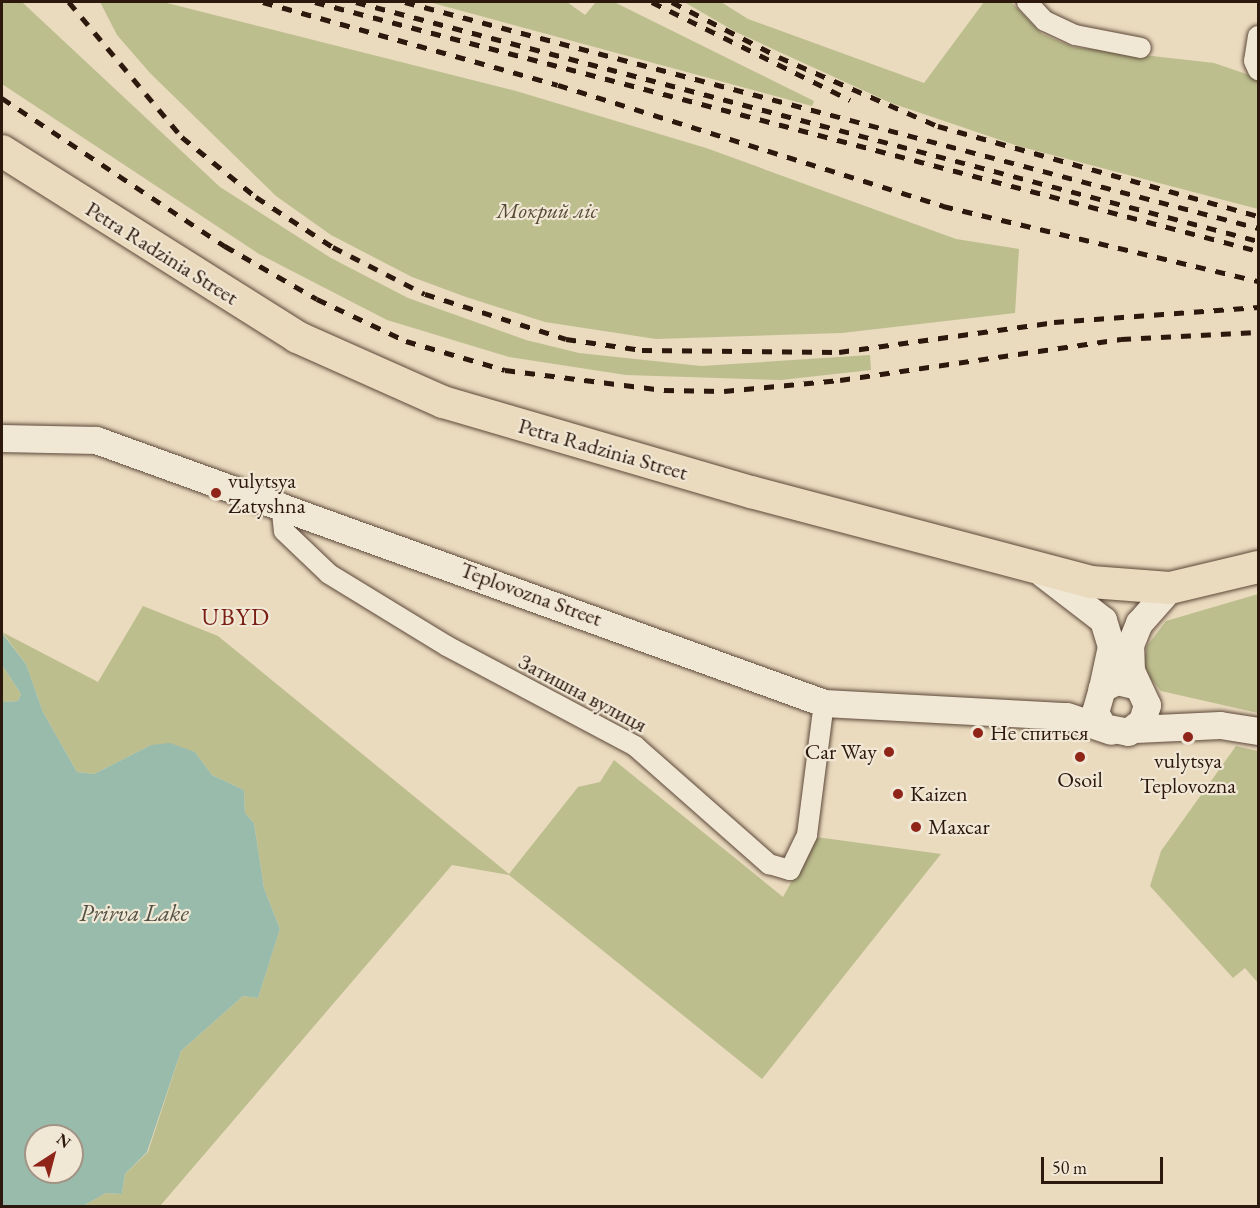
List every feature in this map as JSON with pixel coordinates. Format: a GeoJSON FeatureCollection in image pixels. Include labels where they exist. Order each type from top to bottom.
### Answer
{"type":"FeatureCollection","features":[{"type":"Feature","properties":{"kind":"main road","name":"Petra Radzinia Street"},"geometry":{"type":"LineString","coordinates":[[2,151],[188,272],[297,337],[373,374],[554,435],[1034,568],[1109,584],[1170,588],[1258,567]]}},
{"type":"Feature","properties":{"kind":"street"},"geometry":{"type":"LineString","coordinates":[[1027,2],[1045,21],[1075,35],[1141,48]]}},
{"type":"Feature","properties":{"kind":"street"},"geometry":{"type":"LineString","coordinates":[[1258,36],[1258,70]]}},
{"type":"Feature","properties":{"kind":"street","name":"Teplovozna Street"},"geometry":{"type":"LineString","coordinates":[[2,438],[96,440],[281,503],[824,703],[1067,716],[1123,730],[1196,725],[1258,731]]}},
{"type":"Feature","properties":{"kind":"street","name":"Затишна вулиця"},"geometry":{"type":"LineString","coordinates":[[281,503],[284,531],[329,574],[447,646],[635,746],[769,864],[790,870],[807,835],[824,703]]}},
{"type":"Feature","properties":{"kind":"street"},"geometry":{"type":"LineString","coordinates":[[1034,568],[1103,620],[1111,657],[1099,692],[1098,720],[1123,730],[1146,714],[1130,657],[1135,632],[1170,588]]}},
{"type":"Feature","properties":{"kind":"street"},"geometry":{"type":"LineString","coordinates":[[1067,716],[1117,681],[1139,688]]}},
{"type":"Feature","properties":{"kind":"street","name":"Teplovozna Street"},"geometry":{"type":"LineString","coordinates":[[1139,688],[1170,714],[1196,725]]}},
{"type":"Feature","properties":{"kind":"green space"},"geometry":{"type":"Polygon","coordinates":[[[2,2],[23,3],[220,187],[331,258],[408,298],[526,340],[579,353],[701,366],[870,355],[871,370],[781,380],[626,375],[509,357],[387,320],[259,254],[2,84],[2,2]]]}},
{"type":"Feature","properties":{"kind":"green space","name":"Мокрий ліс"},"geometry":{"type":"Polygon","coordinates":[[[100,2],[163,2],[516,91],[706,148],[956,239],[1019,249],[1015,313],[842,333],[656,339],[545,322],[466,297],[412,277],[331,235],[276,196],[150,73],[117,35],[100,2]]]}},
{"type":"Feature","properties":{"kind":"green space"},"geometry":{"type":"Polygon","coordinates":[[[429,2],[567,2],[585,15],[596,2],[614,2],[814,101],[812,106],[429,2]]]}},
{"type":"Feature","properties":{"kind":"green space"},"geometry":{"type":"Polygon","coordinates":[[[684,2],[721,2],[748,19],[924,83],[984,2],[1011,2],[1042,34],[1073,47],[1214,63],[1252,76],[1258,79],[1258,209],[1018,146],[891,103],[736,32],[684,2]]]}},
{"type":"Feature","properties":{"kind":"green space"},"geometry":{"type":"Polygon","coordinates":[[[1258,594],[1258,713],[1161,691],[1149,677],[1144,662],[1147,646],[1166,621],[1258,594]]]}},
{"type":"Feature","properties":{"kind":"green space"},"geometry":{"type":"Polygon","coordinates":[[[143,606],[218,636],[509,874],[578,787],[600,782],[614,760],[783,897],[816,837],[941,854],[762,1079],[509,875],[452,865],[160,1206],[83,1206],[106,1193],[122,1194],[125,1174],[148,1152],[181,1051],[243,996],[258,998],[280,929],[264,888],[254,823],[245,813],[244,790],[212,775],[195,752],[151,745],[94,774],[77,772],[43,712],[26,664],[2,632],[98,682],[143,606]]]}},
{"type":"Feature","properties":{"kind":"green space"},"geometry":{"type":"Polygon","coordinates":[[[2,665],[21,694],[18,701],[2,702],[2,665]]]}},
{"type":"Feature","properties":{"kind":"green space"},"geometry":{"type":"Polygon","coordinates":[[[1236,746],[1258,751],[1258,983],[1245,968],[1233,978],[1150,886],[1161,851],[1236,746]]]}},
{"type":"Feature","properties":{"kind":"water","name":"Prirva Lake"},"geometry":{"type":"Polygon","coordinates":[[[2,633],[26,664],[43,712],[77,772],[94,774],[151,745],[170,743],[195,752],[212,775],[244,790],[245,813],[254,823],[264,888],[280,929],[258,998],[243,996],[181,1051],[147,1152],[125,1174],[122,1194],[106,1193],[83,1206],[2,1206],[2,702],[18,701],[21,694],[2,665],[2,633]]]}},
{"type":"Feature","properties":{"kind":"railway"},"geometry":{"type":"LineString","coordinates":[[69,2],[182,137],[256,197],[333,247],[425,294],[566,339],[642,350],[839,352],[1054,322],[1258,307]]}},
{"type":"Feature","properties":{"kind":"railway"},"geometry":{"type":"LineString","coordinates":[[263,2],[558,85],[943,206],[1258,281]]}},
{"type":"Feature","properties":{"kind":"railway"},"geometry":{"type":"LineString","coordinates":[[315,2],[1258,251]]}},
{"type":"Feature","properties":{"kind":"railway"},"geometry":{"type":"LineString","coordinates":[[356,2],[1258,241]]}},
{"type":"Feature","properties":{"kind":"railway"},"geometry":{"type":"LineString","coordinates":[[405,2],[1258,228]]}},
{"type":"Feature","properties":{"kind":"railway"},"geometry":{"type":"LineString","coordinates":[[652,2],[850,100]]}},
{"type":"Feature","properties":{"kind":"railway"},"geometry":{"type":"LineString","coordinates":[[672,2],[779,57],[938,126],[1258,216]]}},
{"type":"Feature","properties":{"kind":"railway"},"geometry":{"type":"LineString","coordinates":[[2,98],[225,246],[317,299],[406,341],[505,370],[664,390],[724,391],[840,380],[1121,339],[1258,332]]}},
{"type":"Feature","properties":{"kind":"place","name":"vulytsya Zatyshna"},"geometry":{"type":"Point","coordinates":[216,493]}},
{"type":"Feature","properties":{"kind":"place","name":"Не спиться"},"geometry":{"type":"Point","coordinates":[978,733]}},
{"type":"Feature","properties":{"kind":"place","name":"vulytsya Teplovozna"},"geometry":{"type":"Point","coordinates":[1188,737]}},
{"type":"Feature","properties":{"kind":"place","name":"Car Way"},"geometry":{"type":"Point","coordinates":[889,752]}},
{"type":"Feature","properties":{"kind":"place","name":"Osoil"},"geometry":{"type":"Point","coordinates":[1080,757]}},
{"type":"Feature","properties":{"kind":"place","name":"Kaizen"},"geometry":{"type":"Point","coordinates":[898,794]}},
{"type":"Feature","properties":{"kind":"place","name":"Maxcar"},"geometry":{"type":"Point","coordinates":[916,827]}},
{"type":"Feature","properties":{"kind":"district","name":"UBYD"},"geometry":{"type":"Point","coordinates":[236,617]}}]}
